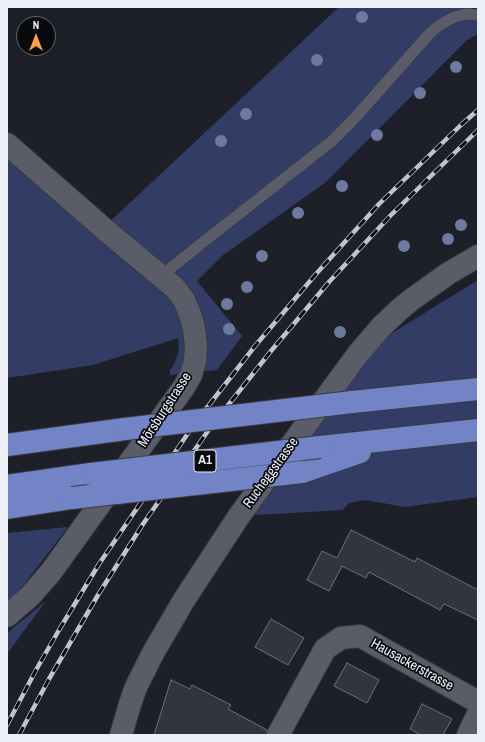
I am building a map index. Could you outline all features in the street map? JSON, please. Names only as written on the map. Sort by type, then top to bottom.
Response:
[{"type":"highway","points":[[7,445],[125,429],[352,402],[478,389]]},
{"type":"highway","name":"A1","points":[[7,486],[91,474],[478,430]]},
{"type":"highway","points":[[7,508],[72,498],[302,472],[399,438]]},
{"type":"street","name":"Mörsburgstrasse","points":[[7,144],[103,228],[175,288],[184,300],[190,314],[196,346],[195,360],[191,375],[179,394],[77,538],[51,572],[30,596],[7,616]]},
{"type":"street","name":"Rucheggstrasse","points":[[121,735],[136,687],[184,600],[239,516],[358,354],[386,322],[411,300],[449,273],[478,256]]},
{"type":"street","name":"Hausackerstrasse","points":[[278,735],[325,649],[341,638],[360,636],[478,702]]},
{"type":"street","points":[[468,735],[478,714]]},
{"type":"lane","points":[[161,276],[332,141],[353,120],[431,32],[454,17],[467,14],[478,15]]},
{"type":"shaded area","points":[[339,7],[473,7],[468,14],[478,15],[478,34],[467,40],[326,182],[222,256],[197,281],[242,336],[217,370],[170,375],[170,371],[179,350],[178,338],[93,365],[7,378],[7,144],[103,228]]},
{"type":"shaded area","points":[[478,280],[478,497],[405,507],[365,500],[349,503],[343,510],[239,516],[358,354]]},
{"type":"shaded area","points":[[68,527],[15,596],[7,602],[7,533]]},
{"type":"shaded area","points":[[46,601],[7,654],[7,633]]},
{"type":"building","points":[[351,530],[415,562],[417,558],[478,590],[478,620],[444,604],[440,610],[369,572],[366,578],[342,566],[329,591],[307,580],[322,551],[337,558]]},
{"type":"building","points":[[271,619],[304,638],[288,665],[255,647]]},
{"type":"building","points":[[347,663],[379,680],[367,703],[334,686]]},
{"type":"building","points":[[171,680],[190,689],[192,685],[231,705],[228,709],[267,730],[266,735],[154,735]]},
{"type":"building","points":[[422,704],[452,719],[443,735],[421,735],[410,729]]},
{"type":"railway","points":[[7,725],[36,670],[99,564],[195,423],[255,346],[316,274],[379,204],[478,110]]},
{"type":"railway","points":[[19,735],[49,679],[98,595],[143,524],[210,428],[271,351],[329,282],[391,215],[478,130]]}]
